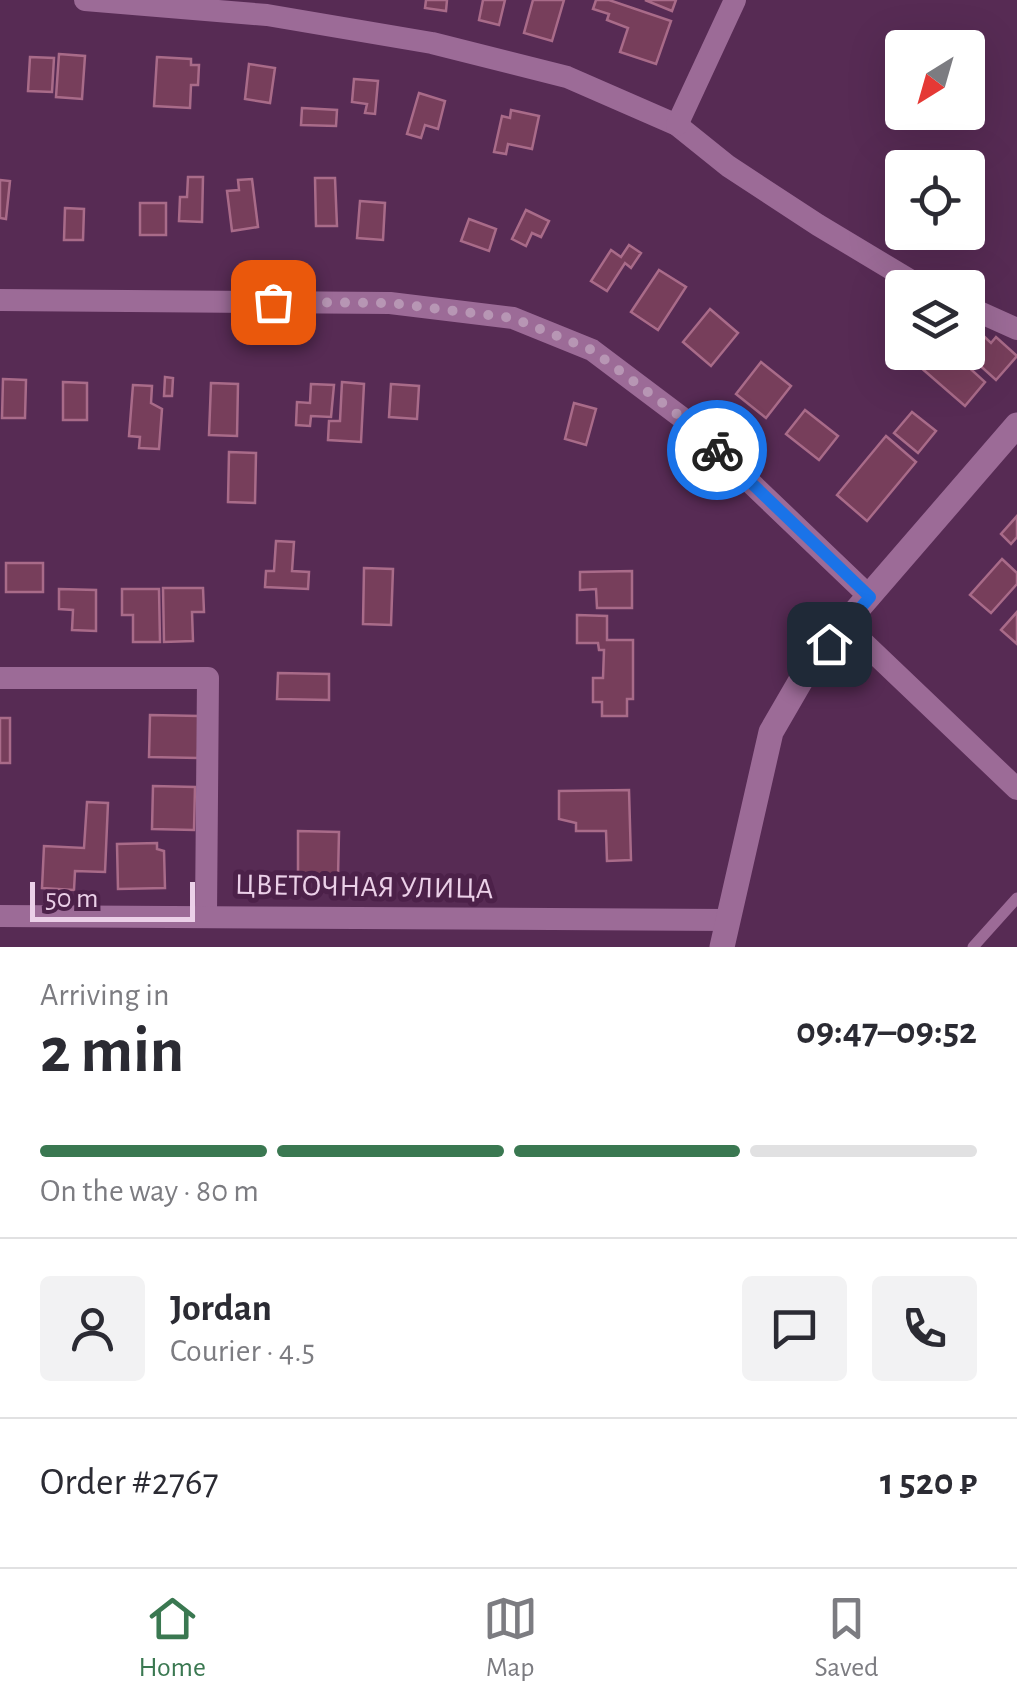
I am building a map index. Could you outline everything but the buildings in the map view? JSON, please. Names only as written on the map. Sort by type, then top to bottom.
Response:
[{"type":"main road","points":[[722,947],[770,732],[811,663],[1017,426]]},
{"type":"street","points":[[85,0],[267,16],[432,43],[567,76],[677,125],[728,166],[893,270]]},
{"type":"street","points":[[677,125],[736,0]]},
{"type":"street","points":[[0,300],[390,303],[513,318],[592,350],[685,420],[870,597]]},
{"type":"street","points":[[985,315],[1017,329]]},
{"type":"street","points":[[846,626],[1017,790]]},
{"type":"street","points":[[0,678],[208,678],[206,915]]},
{"type":"street","name":"ЦВЕТОЧНАЯ УЛИЦА","points":[[0,916],[728,920]]},
{"type":"lane","points":[[973,947],[1017,898]]},
{"type":"way so far","points":[[273,302],[390,303],[513,318],[592,350],[685,420],[717,450]]},
{"type":"route","points":[[717,450],[870,597],[829,644]]}]
